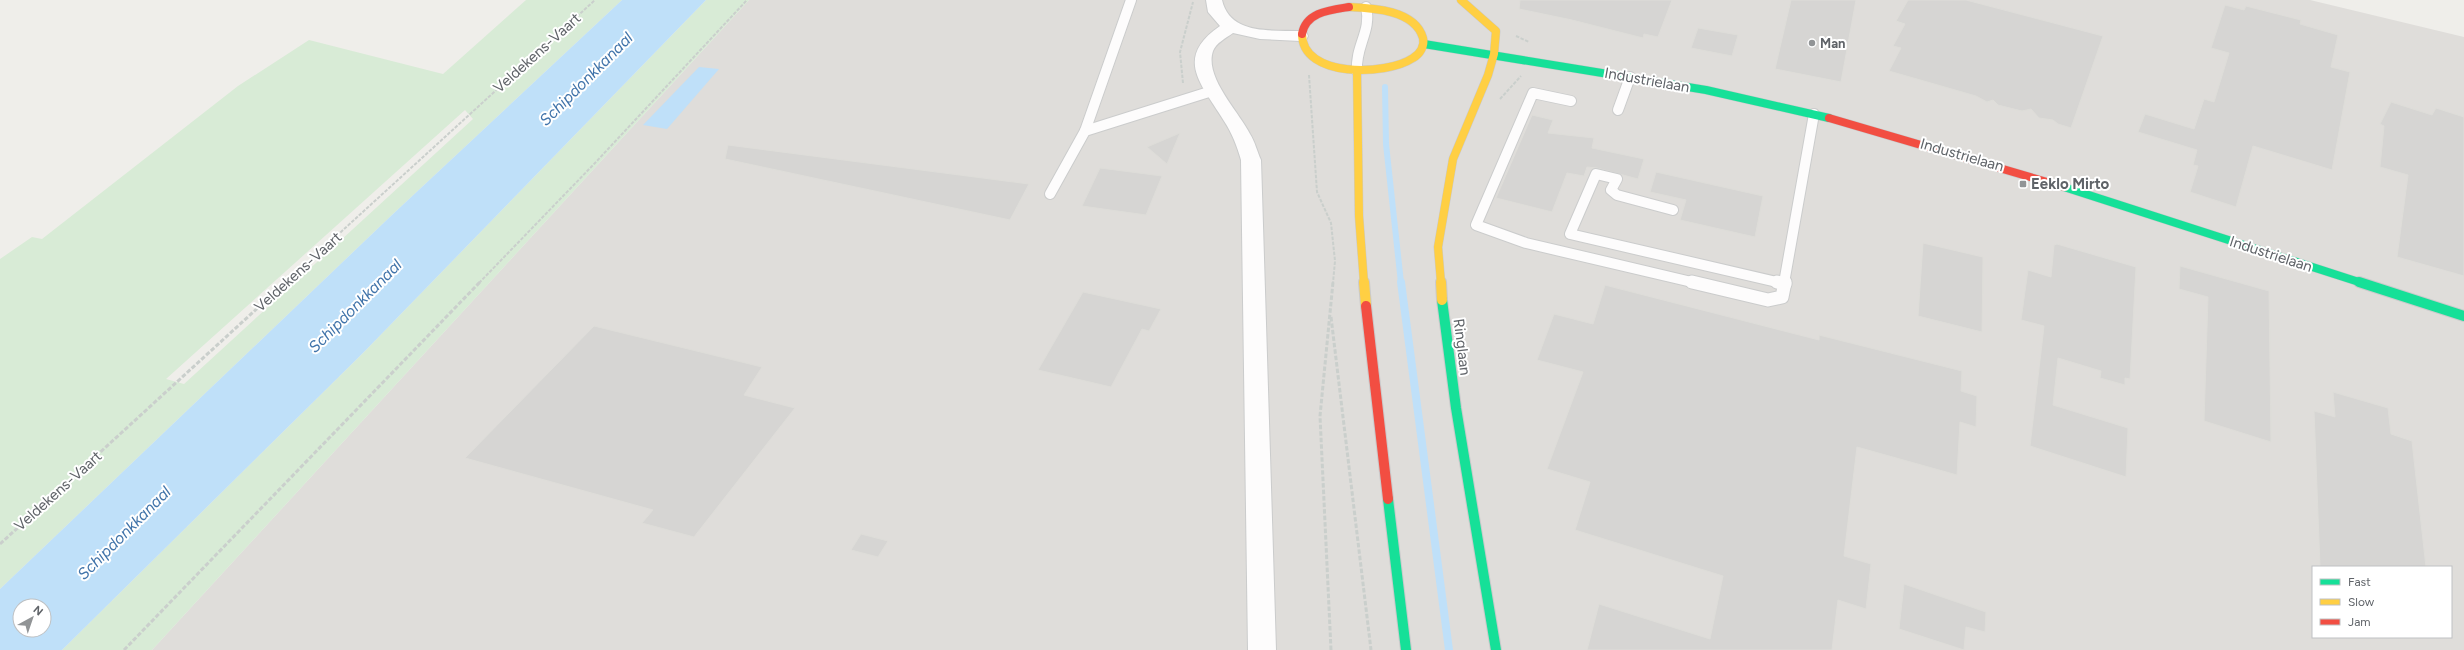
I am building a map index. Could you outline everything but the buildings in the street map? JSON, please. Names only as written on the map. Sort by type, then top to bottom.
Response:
[{"type":"street","points":[[1214,0],[1214,11],[1219,19],[1230,27],[1300,36]]},
{"type":"street","points":[[1461,0],[1496,30],[1494,54]]},
{"type":"street","points":[[1365,3],[1401,15],[1412,22],[1423,36],[1424,44],[1418,55],[1405,64],[1386,70],[1357,71],[1323,63],[1311,55],[1302,46],[1300,36],[1303,28],[1309,21],[1319,14],[1334,9],[1365,3]]},
{"type":"street","points":[[1230,27],[1217,34],[1206,45],[1202,61],[1206,80],[1241,134],[1251,160],[1257,370],[1262,650]]},
{"type":"street","name":"Industrielaan","points":[[1424,44],[1494,54],[1706,90],[1848,122],[2028,174],[2464,316]]},
{"type":"street","name":"Ringlaan","points":[[1494,54],[1488,75],[1453,159],[1438,247],[1439,273],[1456,408],[1496,650]]},
{"type":"street","points":[[1357,71],[1357,168],[1370,337],[1406,650]]},
{"type":"lane","points":[[1050,194],[1085,131],[1131,0]]},
{"type":"lane","points":[[1357,71],[1356,58],[1369,19],[1365,3]]},
{"type":"lane","points":[[1618,110],[1630,77]]},
{"type":"lane","points":[[1085,131],[1212,91]]},
{"type":"lane","points":[[1571,101],[1533,94],[1476,225],[1526,243],[1768,300],[1782,297],[1814,114]]},
{"type":"lane","points":[[1673,210],[1617,196],[1611,190],[1617,179],[1596,174],[1570,234],[1785,284]]},
{"type":"path","name":"Veldekens-Vaart","points":[[0,544],[595,0]]},
{"type":"path","points":[[124,650],[595,163],[747,0]]},
{"type":"path","points":[[1308,68],[1317,192],[1331,223],[1335,261],[1320,416],[1331,650]]},
{"type":"path","points":[[1330,311],[1371,650]]},
{"type":"shaded area","points":[[749,0],[2310,0],[2464,37],[2464,650],[152,650]]},
{"type":"green space","points":[[526,0],[622,0],[393,214],[0,589],[0,259],[32,237],[42,239],[238,86],[309,40],[443,74]],"holes":[[[465,110],[473,119],[184,384],[166,379]]]},
{"type":"green space","points":[[706,0],[749,0],[152,650],[62,650],[364,352]]},
{"type":"water","name":"Schipdonkkanaal","points":[[622,0],[706,0],[364,352],[62,650],[0,650],[0,589],[393,214]]},
{"type":"water","points":[[699,67],[719,69],[667,129],[643,125]]},
{"type":"waterway","points":[[1385,87],[1386,144],[1401,283]]},
{"type":"waterway","points":[[1401,282],[1449,650]]},
{"type":"traffic: fast","points":[[1424,44],[1706,90],[1829,118]]},
{"type":"traffic: fast","points":[[2064,187],[2464,316]]},
{"type":"traffic: fast","points":[[1442,300],[1456,408],[1496,650]]},
{"type":"traffic: fast","points":[[1388,499],[1406,650]]},
{"type":"traffic: slow","points":[[1442,300],[1438,247],[1453,159],[1488,75],[1494,54],[1496,31],[1461,0]]},
{"type":"traffic: slow","points":[[1302,34],[1303,46],[1311,56],[1322,63],[1353,70],[1386,69],[1413,59],[1418,55],[1424,41],[1421,31],[1415,23],[1405,17],[1382,10],[1349,7]]},
{"type":"traffic: slow","points":[[1357,71],[1359,216],[1366,306]]},
{"type":"traffic: jam","points":[[1302,34],[1303,27],[1307,21],[1313,17],[1320,13],[1349,7]]},
{"type":"traffic: jam","points":[[1829,118],[2064,187]]},
{"type":"traffic: jam","points":[[1366,306],[1388,499]]},
{"type":"place","name":"Man","points":[[1812,43]]},
{"type":"place","name":"Eeklo Mirto","points":[[2023,184]]}]
